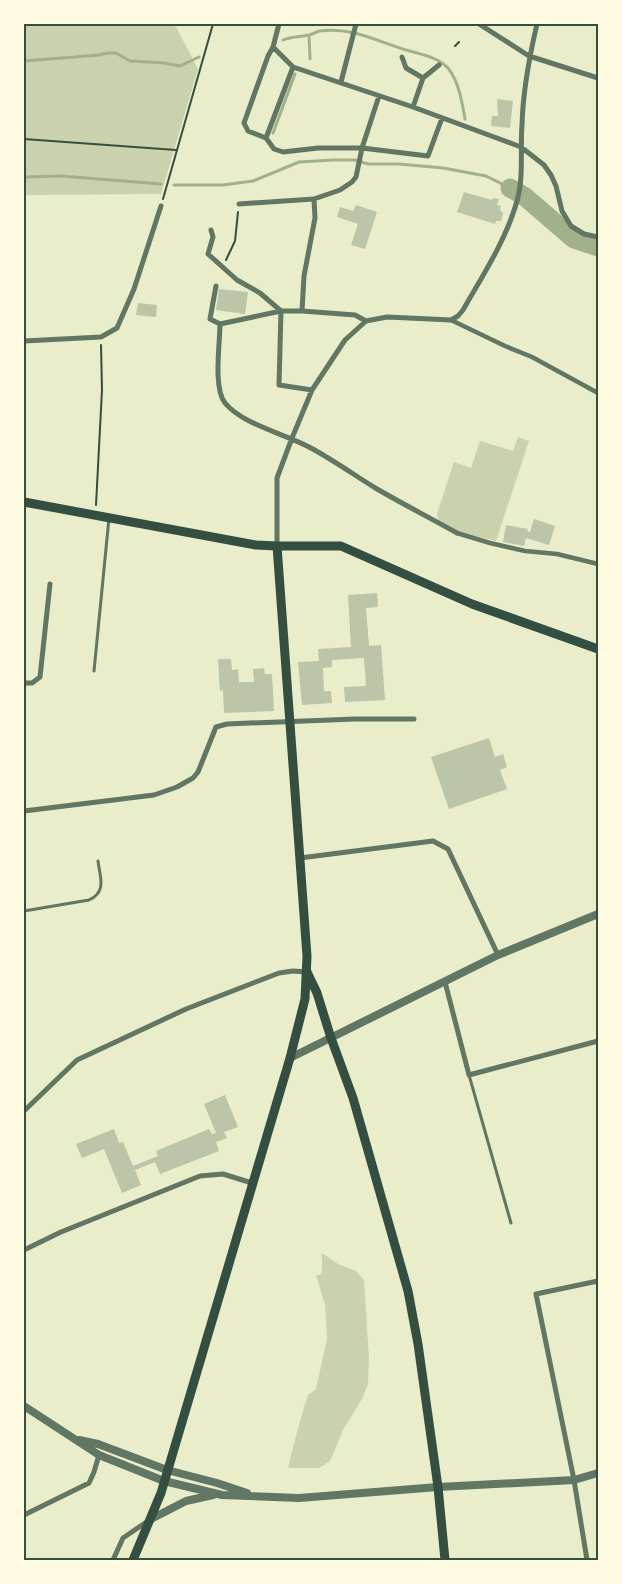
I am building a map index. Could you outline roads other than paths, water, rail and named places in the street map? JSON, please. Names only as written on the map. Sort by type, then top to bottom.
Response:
[{"type":"main road","points":[[24,502],[256,545],[341,546],[472,604],[598,649]]},
{"type":"main road","points":[[132,1560],[164,1480],[290,1058],[304,999],[307,972],[277,546]]},
{"type":"main road","points":[[307,972],[317,993],[353,1098],[408,1291],[418,1344],[438,1487],[445,1560]]},
{"type":"street","points":[[279,24],[273,47],[244,123],[248,131],[266,138],[274,149],[283,152],[318,148],[428,156],[442,118]]},
{"type":"street","points":[[479,24],[529,56],[598,78]]},
{"type":"street","points":[[451,320],[463,310],[485,272],[502,239],[517,200],[522,166],[520,147],[524,82],[537,24]]},
{"type":"street","points":[[341,82],[356,26]]},
{"type":"street","points":[[273,47],[293,67],[413,107],[520,147],[544,165],[551,175],[556,186],[562,212],[571,226],[584,234],[598,237]]},
{"type":"street","points":[[402,57],[406,68],[423,78]]},
{"type":"street","points":[[413,107],[423,78],[439,65]]},
{"type":"street","points":[[266,138],[293,67]]},
{"type":"street","points":[[239,204],[314,199],[340,190],[352,182],[356,177],[361,151],[379,96]]},
{"type":"street","points":[[302,311],[304,276],[315,218],[314,199]]},
{"type":"street","points":[[24,341],[101,337],[117,328],[134,289],[161,206]]},
{"type":"street","points":[[212,230],[213,237],[208,254],[237,280],[260,294],[281,311]]},
{"type":"street","points":[[216,286],[210,319],[220,324],[281,311],[355,314],[366,321]]},
{"type":"street","points":[[281,311],[279,385],[312,390]]},
{"type":"street","points":[[277,546],[277,478],[292,438],[312,390],[345,340],[366,321],[387,318],[451,320],[505,346],[532,356],[598,393]]},
{"type":"street","points":[[220,324],[219,392],[225,402],[239,414],[268,430],[292,438],[377,489],[457,532],[490,543],[525,551],[557,554],[598,564]]},
{"type":"street","points":[[24,682],[32,683],[40,677],[50,584]]},
{"type":"street","points":[[24,812],[154,794],[177,787],[193,778],[198,772],[216,727],[227,724],[355,719],[414,720]]},
{"type":"street","points":[[300,858],[433,841],[448,849],[498,955]]},
{"type":"street","points":[[290,1058],[498,955],[598,914]]},
{"type":"street","points":[[24,1111],[77,1060],[186,1009],[260,980],[279,973],[307,972]]},
{"type":"street","points":[[445,982],[468,1075],[598,1041]]},
{"type":"street","points":[[24,1250],[61,1232],[200,1176],[223,1174],[252,1183]]},
{"type":"street","points":[[587,1560],[574,1480],[536,1294],[598,1281]]},
{"type":"street","points":[[24,1406],[99,1455],[164,1480],[222,1495]]},
{"type":"street","points":[[75,1439],[98,1444],[167,1470],[217,1483],[254,1496]]},
{"type":"street","points":[[24,1515],[89,1483],[99,1455]]},
{"type":"street","points":[[113,1560],[123,1538],[150,1519],[186,1501],[207,1496],[299,1498],[438,1487],[574,1480],[598,1473]]},
{"type":"lane","points":[[94,670],[109,518]]},
{"type":"lane","points":[[24,911],[89,900],[96,897],[101,892],[98,861]]},
{"type":"lane","points":[[468,1075],[511,1223]]},
{"type":"waterway","points":[[283,40],[320,31],[343,31],[434,59],[444,64],[455,79],[460,92],[465,119]]},
{"type":"waterway","points":[[309,35],[310,59]]},
{"type":"waterway","points":[[24,61],[116,53],[130,61],[180,66],[199,57]]},
{"type":"waterway","points":[[273,133],[295,74]]},
{"type":"waterway","points":[[174,185],[223,185],[253,181],[299,162],[354,160],[368,164],[399,164],[443,168],[486,176],[510,188]]},
{"type":"waterway","points":[[24,177],[61,176],[161,184]]},
{"type":"waterway","points":[[510,188],[524,196],[574,239],[598,247]]}]
